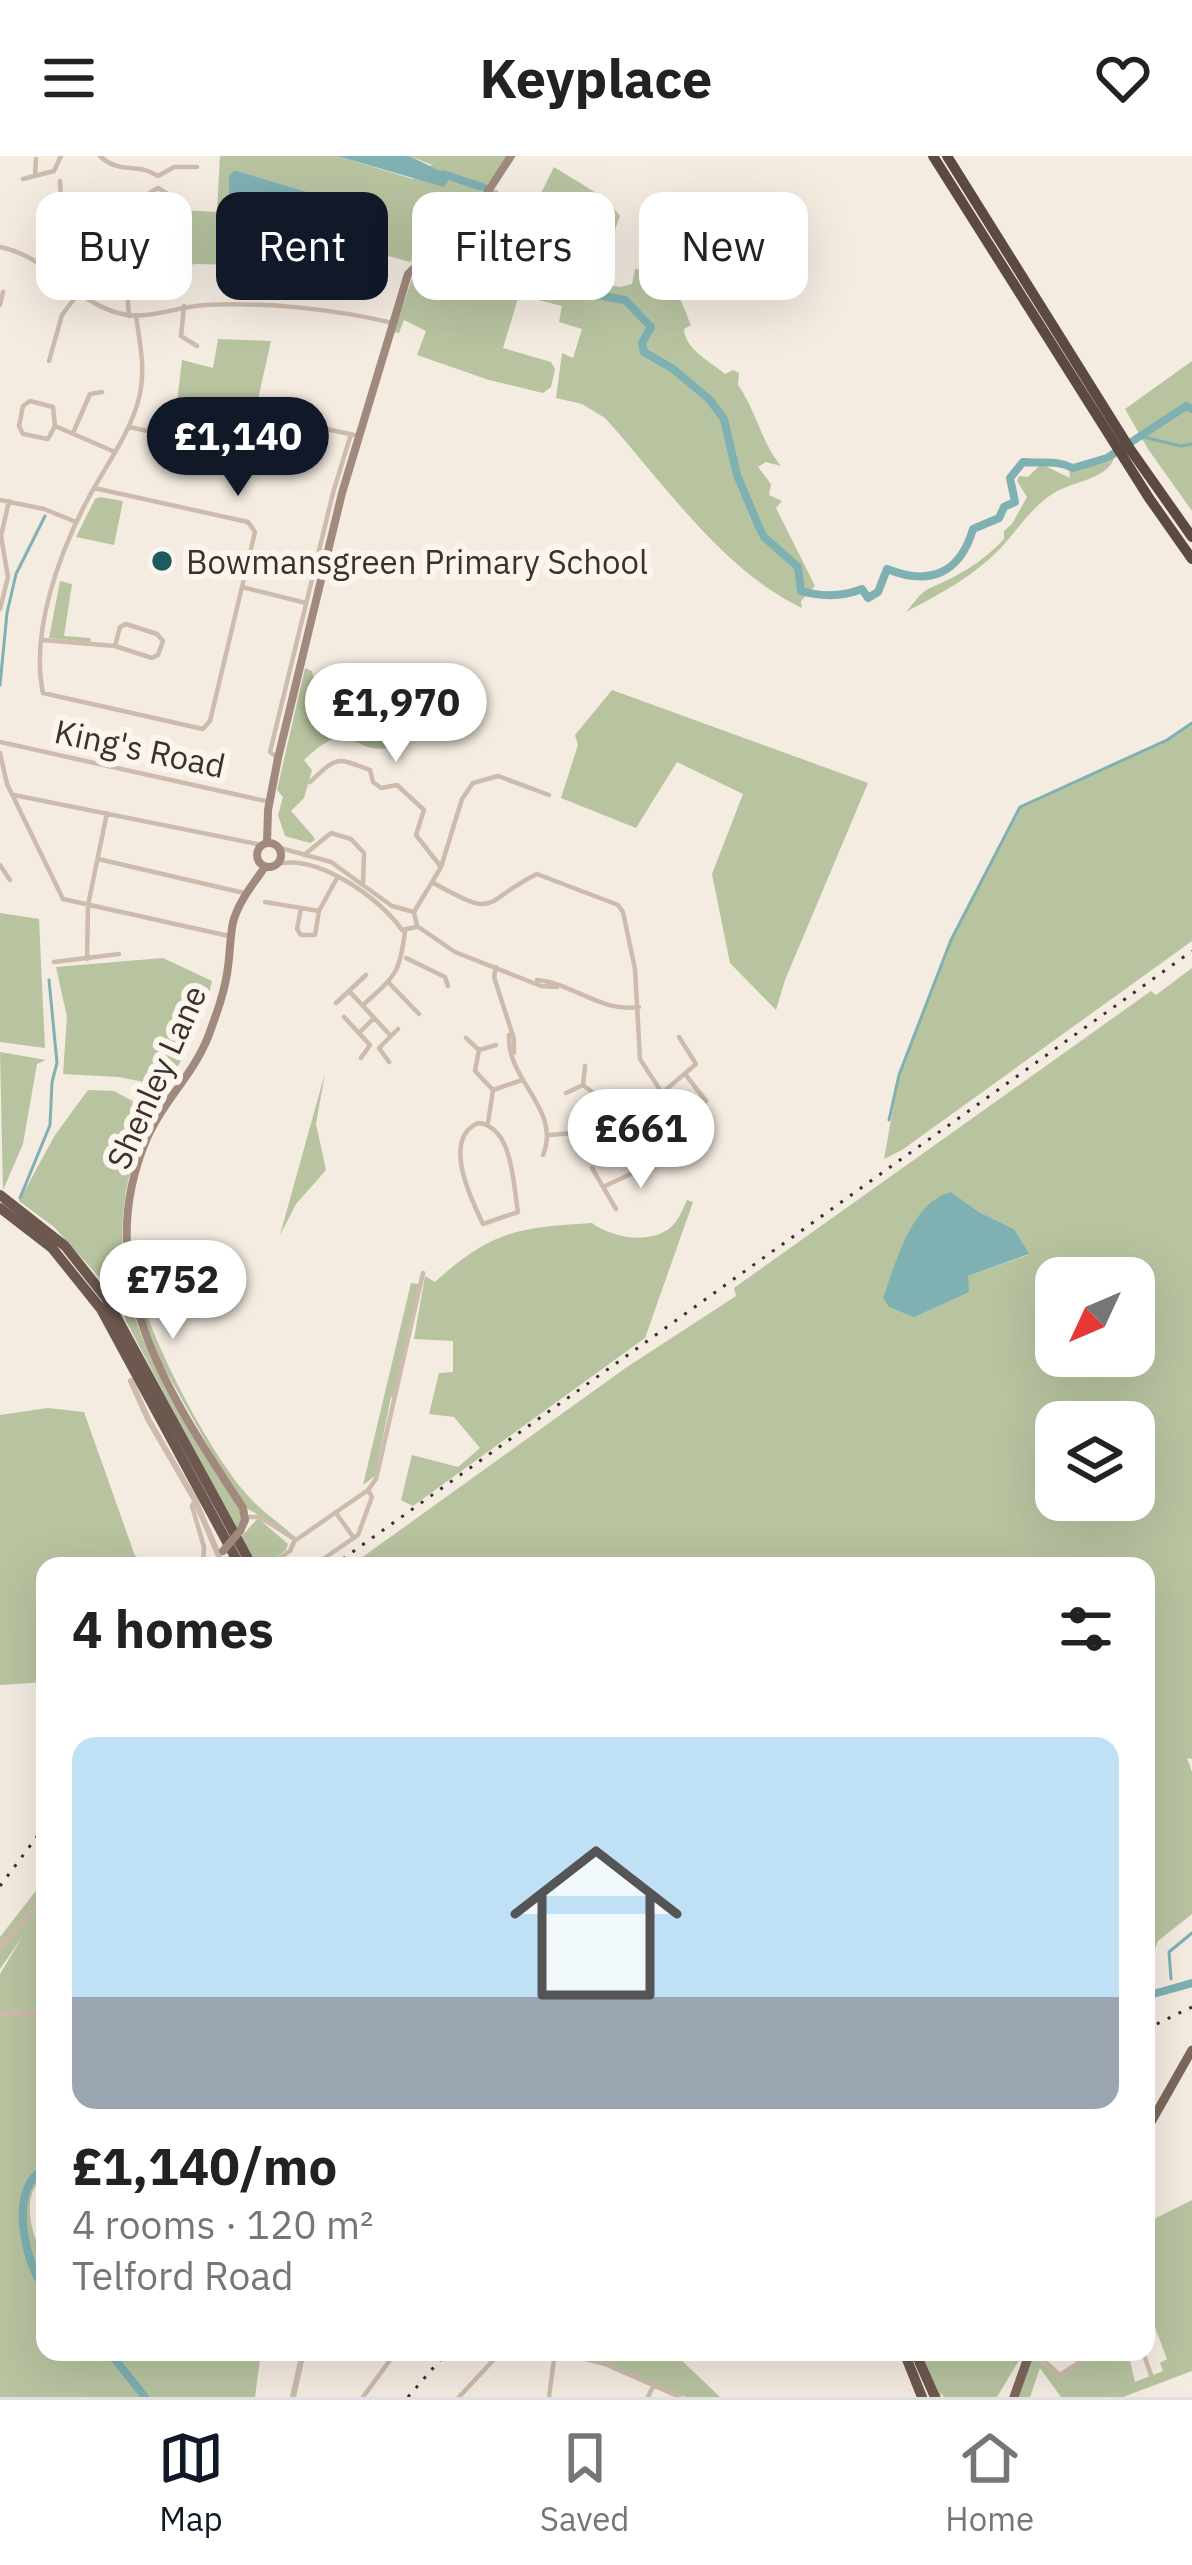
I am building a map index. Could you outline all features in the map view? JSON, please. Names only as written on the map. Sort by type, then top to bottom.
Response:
[{"type":"highway","points":[[933,156],[1123,447],[1192,538]]},
{"type":"highway","points":[[947,156],[1192,559]]},
{"type":"highway","points":[[0,1195],[65,1246],[106,1298],[247,1557]]},
{"type":"highway","points":[[0,1208],[66,1263],[101,1309],[235,1557]]},
{"type":"highway","points":[[106,1298],[130,1304],[122,1313],[124,1327]]},
{"type":"highway","points":[[122,1345],[131,1382]]},
{"type":"highway","points":[[908,2361],[922,2397]]},
{"type":"highway","points":[[919,2361],[935,2397]]},
{"type":"main road","points":[[263,847],[281,857],[277,864],[265,867],[263,847],[311,604],[355,435],[411,268],[492,189],[511,156]]},
{"type":"main road","name":"Shenley Lane","points":[[245,1516],[130,1304],[124,1230],[136,1169],[160,1112],[199,1059],[224,990],[231,937],[246,894],[265,867]]},
{"type":"main road","points":[[218,1557],[240,1531],[245,1516]]},
{"type":"main road","points":[[1155,2116],[1192,2050]]},
{"type":"main road","points":[[1014,2397],[1028,2361]]},
{"type":"street","points":[[23,179],[54,171],[61,156]]},
{"type":"street","points":[[100,156],[110,166],[149,170],[158,176]]},
{"type":"street","points":[[34,176],[36,159]]},
{"type":"street","points":[[158,176],[178,166],[197,166]]},
{"type":"street","points":[[158,176],[158,188]]},
{"type":"street","points":[[60,182],[61,192]]},
{"type":"street","points":[[158,188],[164,192]]},
{"type":"street","points":[[150,192],[158,188]]},
{"type":"street","points":[[0,248],[36,260]]},
{"type":"street","points":[[0,305],[3,292]]},
{"type":"street","points":[[49,361],[62,315],[73,300]]},
{"type":"street","points":[[93,300],[132,316],[184,306],[262,307],[393,323]]},
{"type":"street","points":[[94,488],[251,524],[255,532],[210,721],[203,729],[43,693],[43,640],[56,579],[76,522],[94,488],[129,427],[143,374],[129,300]]},
{"type":"street","points":[[184,306],[183,340],[197,346]]},
{"type":"street","points":[[73,433],[90,394],[102,392]]},
{"type":"street","points":[[30,401],[53,407],[55,426],[48,439],[22,434],[23,406],[30,401]]},
{"type":"street","points":[[263,415],[355,435]]},
{"type":"street","points":[[55,426],[115,452]]},
{"type":"street","points":[[129,427],[261,456]]},
{"type":"street","points":[[0,500],[76,522]]},
{"type":"street","points":[[0,610],[8,578],[1,536],[9,501]]},
{"type":"street","points":[[242,587],[311,604]]},
{"type":"street","points":[[43,640],[115,646],[152,658],[163,641],[157,634],[124,624],[115,646]]},
{"type":"street","name":"King's Road","points":[[0,742],[270,802]]},
{"type":"street","points":[[0,753],[58,894],[68,901],[231,937]]},
{"type":"street","points":[[310,782],[335,760],[345,758],[370,770],[381,788],[397,785],[424,810],[416,836],[441,868]]},
{"type":"street","points":[[549,796],[498,776],[472,782],[462,799],[441,868],[414,912],[417,926],[496,967],[610,1007],[639,1007]]},
{"type":"street","points":[[14,795],[331,862],[403,910],[414,912]]},
{"type":"street","points":[[87,959],[88,905],[107,813]]},
{"type":"street","points":[[304,855],[331,833],[345,836],[364,854],[363,885]]},
{"type":"street","points":[[98,859],[246,894]]},
{"type":"street","points":[[277,864],[297,863],[337,878],[405,931],[404,957],[388,982],[362,1005]]},
{"type":"street","points":[[0,865],[10,880]]},
{"type":"street","points":[[432,882],[486,906],[536,874],[616,903],[632,946],[639,1051],[647,1074],[662,1093],[696,1064],[679,1037]]},
{"type":"street","points":[[301,908],[297,929],[301,935],[315,935],[319,910],[337,878]]},
{"type":"street","points":[[265,902],[319,910]]},
{"type":"street","points":[[397,922],[403,910]]},
{"type":"street","points":[[405,931],[417,926]]},
{"type":"street","points":[[54,962],[119,954]]},
{"type":"street","points":[[404,957],[445,977],[448,986]]},
{"type":"street","points":[[496,967],[494,977],[522,1080],[540,1105],[549,1135],[543,1155]]},
{"type":"street","points":[[336,1003],[366,975]]},
{"type":"street","points":[[388,982],[419,1015]]},
{"type":"street","points":[[349,991],[391,1036]]},
{"type":"street","points":[[344,1017],[370,1047],[361,1058]]},
{"type":"street","points":[[358,1033],[374,1018]]},
{"type":"street","points":[[389,1062],[380,1048],[398,1029]]},
{"type":"street","points":[[466,1038],[478,1050]]},
{"type":"street","points":[[478,1050],[496,1045]]},
{"type":"street","points":[[478,1050],[475,1071],[494,1090]]},
{"type":"street","points":[[583,1085],[585,1066]]},
{"type":"street","points":[[685,1074],[706,1101]]},
{"type":"street","points":[[494,1090],[522,1080]]},
{"type":"street","points":[[566,1093],[583,1085]]},
{"type":"street","points":[[583,1085],[600,1098],[604,1108],[625,1119],[647,1166]]},
{"type":"street","points":[[488,1124],[494,1090]]},
{"type":"street","points":[[549,1135],[575,1133],[604,1108]]},
{"type":"street","points":[[488,1124],[502,1138],[518,1212],[482,1224],[460,1145],[471,1126],[488,1124]]},
{"type":"street","points":[[603,1187],[662,1159]]},
{"type":"street","points":[[592,1168],[616,1209]]},
{"type":"street","points":[[281,1557],[294,1540],[368,1490],[376,1479],[423,1273]]},
{"type":"street","points":[[131,1382],[195,1500],[214,1557]]},
{"type":"street","points":[[327,1557],[361,1531],[371,1497],[368,1490]]},
{"type":"street","points":[[195,1500],[192,1506],[212,1557]]},
{"type":"street","points":[[336,1512],[354,1538]]},
{"type":"street","points":[[245,1516],[256,1515],[294,1540]]},
{"type":"street","points":[[0,1948],[36,1906]]},
{"type":"street","points":[[0,2012],[36,2013]]},
{"type":"street","points":[[293,2397],[302,2361]]},
{"type":"street","points":[[363,2397],[389,2361]]},
{"type":"street","points":[[459,2397],[493,2361]]},
{"type":"street","points":[[549,2397],[555,2361]]},
{"type":"street","points":[[596,2361],[680,2397]]},
{"type":"street","points":[[1043,2361],[1060,2375],[1081,2361]]},
{"type":"street","points":[[1146,2361],[1151,2374]]},
{"type":"street","points":[[648,2397],[654,2384]]},
{"type":"green space","points":[[220,156],[337,156],[413,179],[432,165],[409,156],[509,156],[481,192],[412,192],[410,262],[388,256],[388,192],[308,192],[234,170],[229,192],[218,192]]},
{"type":"green space","points":[[554,167],[595,192],[542,192]]},
{"type":"green space","points":[[192,211],[216,212],[216,264],[192,264]]},
{"type":"green space","points":[[635,269],[639,270],[639,300],[681,300],[691,325],[684,329],[689,343],[725,374],[739,373],[738,385],[781,466],[766,462],[758,467],[771,484],[769,495],[782,501],[776,508],[815,586],[801,601],[802,608],[773,592],[720,548],[605,418],[582,404],[556,398],[562,353],[573,358],[582,329],[559,322],[562,306],[539,300],[615,300],[615,286],[632,284]]},
{"type":"green space","points":[[412,279],[412,300],[517,300],[503,348],[551,362],[555,369],[551,387],[543,393],[417,355],[426,331],[404,320],[399,333],[394,332]]},
{"type":"green space","points":[[218,339],[271,341],[254,417],[177,402],[182,360],[213,368]]},
{"type":"green space","points":[[1192,361],[1192,511],[1125,409]]},
{"type":"green space","points":[[1114,457],[1106,470],[1044,500],[978,569],[906,612],[926,590],[969,568],[1004,539],[1004,531],[1027,497],[1017,481],[1019,476],[1028,477],[1041,464],[1070,478],[1069,470]]},
{"type":"green space","points":[[100,497],[123,501],[114,545],[76,537]]},
{"type":"green space","points":[[60,581],[72,584],[64,636],[91,638],[90,642],[49,638]]},
{"type":"green space","points":[[305,668],[312,671],[323,719],[372,724],[388,731],[393,742],[389,748],[375,748],[342,737],[332,739],[304,760],[312,770],[304,798],[291,811],[313,836],[310,843],[285,836],[278,815],[283,797],[277,790]]},
{"type":"green space","points":[[388,668],[465,697],[449,741],[431,734],[434,726],[427,740],[372,717]]},
{"type":"green space","points":[[612,690],[868,783],[776,1010],[730,963],[712,874],[743,794],[677,762],[636,828],[561,798],[578,745],[575,735]]},
{"type":"green space","points":[[1192,723],[1192,941],[884,1159],[899,1075],[951,940],[1020,807],[1167,740]]},
{"type":"green space","points":[[0,913],[39,919],[45,1048],[0,1042]]},
{"type":"green space","points":[[163,958],[212,981],[194,1036],[165,1086],[63,1074],[67,1017],[56,967]]},
{"type":"green space","points":[[1192,968],[1192,1759],[1187,1758],[1192,1772],[1192,1914],[1155,1949],[1155,1557],[363,1557],[627,1367],[736,1296],[734,1288],[1151,991],[1156,995]],"holes":[[[952,1193],[1014,1229],[1028,1255],[968,1276]]]},
{"type":"green space","points":[[0,1052],[46,1060],[37,1064],[23,1144],[3,1190]]},
{"type":"green space","points":[[325,1073],[316,1124],[326,1170],[296,1204],[280,1235]]},
{"type":"green space","points":[[159,1088],[171,1091],[142,1136],[133,1161],[123,1214],[125,1294],[116,1296],[54,1227],[19,1201],[55,1135],[88,1090],[114,1091],[138,1104]]},
{"type":"green space","points":[[687,1200],[693,1202],[645,1338],[413,1506],[401,1500],[412,1455],[458,1467],[480,1448],[454,1417],[429,1414],[439,1373],[453,1372],[453,1341],[414,1339],[425,1276],[435,1282],[490,1242],[525,1230],[592,1223],[620,1236],[653,1236],[674,1224]]},
{"type":"green space","points":[[137,1282],[166,1361],[213,1448],[249,1497],[293,1535],[248,1509],[221,1469],[161,1362],[144,1323],[133,1283]]},
{"type":"green space","points":[[411,1283],[419,1284],[395,1397],[391,1397],[375,1476],[363,1485]]},
{"type":"green space","points":[[128,1310],[166,1387],[238,1506],[242,1518],[236,1530],[126,1321]]},
{"type":"green space","points":[[48,1408],[84,1412],[137,1557],[36,1557],[36,1683],[0,1685],[0,1415]]},
{"type":"green space","points":[[258,1518],[288,1544],[277,1557],[250,1557],[240,1538]]},
{"type":"green space","points":[[36,1891],[36,2186],[30,2210],[36,2239],[36,2361],[260,2361],[255,2397],[0,2397],[0,1974],[23,1936],[0,1969],[0,1937]]},
{"type":"green space","points":[[1192,2200],[1192,2371],[1123,2397],[1061,2397],[1040,2368],[1030,2397],[1018,2397],[1030,2361],[1040,2361],[1060,2377],[1085,2361],[1130,2361],[1135,2382],[1163,2371],[1160,2363],[1167,2359],[1155,2327],[1155,2218]]},
{"type":"green space","points":[[599,2361],[682,2361],[720,2397],[685,2397]]},
{"type":"green space","points":[[922,2361],[1019,2361],[997,2397],[944,2397],[941,2393],[937,2397]]},
{"type":"water","points":[[337,156],[409,156],[451,176],[444,187]]},
{"type":"water","points":[[234,170],[308,192],[229,192]]},
{"type":"water","points":[[951,1192],[1014,1229],[1029,1254],[968,1276],[969,1292],[914,1317],[889,1307],[883,1298],[915,1221],[937,1198]]},
{"type":"waterway","points":[[443,174],[485,188],[596,295],[625,300],[651,327],[642,343],[644,352],[709,399],[724,419],[737,475],[759,527],[798,567],[801,591],[833,595],[862,589],[868,598],[878,592],[887,569],[916,576],[941,572],[960,557],[973,529],[999,518],[1004,507],[1015,502],[1010,478],[1023,462],[1073,468],[1107,458],[1186,406],[1192,409]]},
{"type":"waterway","points":[[1139,436],[1181,446],[1192,444]]},
{"type":"waterway","points":[[0,685],[16,574],[45,516]]},
{"type":"waterway","points":[[889,1120],[899,1075],[951,940],[1020,807],[1167,740],[1192,723]]},
{"type":"waterway","points":[[20,1198],[50,1125],[57,1063],[49,980]]},
{"type":"waterway","points":[[1171,1979],[1169,1952],[1192,1933]]},
{"type":"waterway","points":[[1155,1993],[1192,1983]]},
{"type":"waterway","points":[[36,2176],[23,2208],[26,2245],[36,2274]]},
{"type":"waterway","points":[[116,2361],[145,2397]]},
{"type":"railway","points":[[346,1557],[1192,951]]},
{"type":"railway","points":[[0,1886],[36,1838]]},
{"type":"railway","points":[[1155,2025],[1192,2007]]},
{"type":"railway","points":[[408,2397],[439,2361]]},
{"type":"place","name":"Bowmansgreen Primary School","points":[[162,561]]}]
